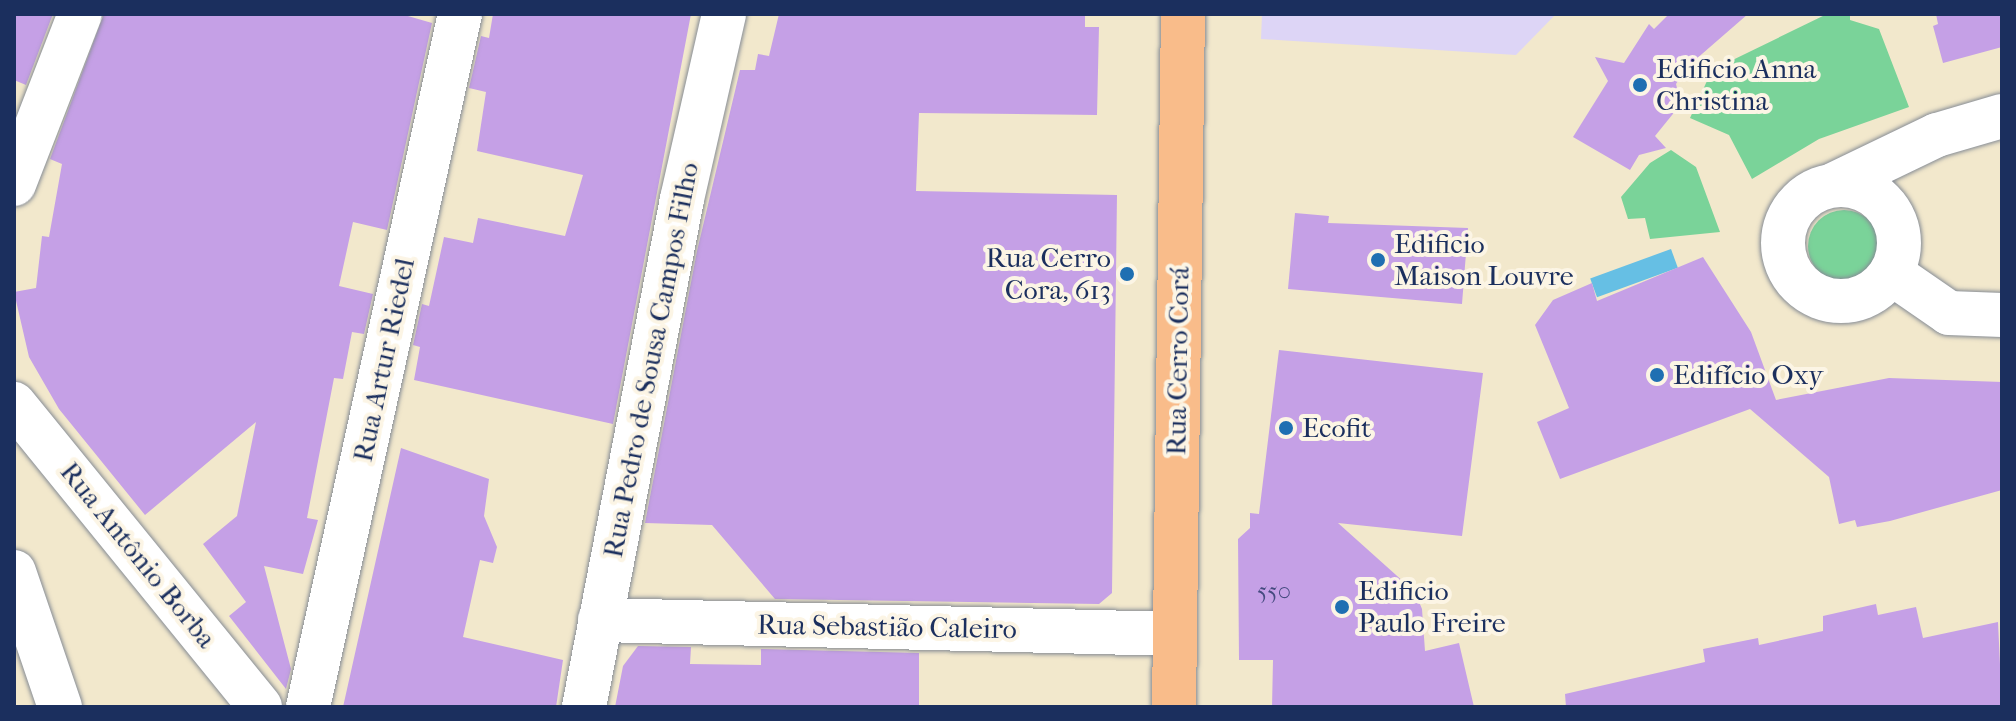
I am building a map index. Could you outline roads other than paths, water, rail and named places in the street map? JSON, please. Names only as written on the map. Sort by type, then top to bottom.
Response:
[{"type":"main road","name":"Rua Cerro Corá","points":[[1174,707],[1183,14]]},
{"type":"street","points":[[14,184],[80,14]]},
{"type":"street","name":"Rua Artur Riedel","points":[[308,707],[460,14]]},
{"type":"street","name":"Rua Pedro de Sousa Campos Filho","points":[[584,707],[682,199],[724,14]]},
{"type":"street","points":[[1835,184],[1874,194],[1888,209],[1899,240],[1891,273],[1880,287],[1847,301],[1812,294],[1793,274],[1783,249],[1791,213],[1817,189],[1835,184],[1937,135],[2002,116]]},
{"type":"street","points":[[1888,209],[1937,135]]},
{"type":"street","points":[[1891,273],[1949,313],[2002,315]]},
{"type":"street","name":"Rua Antônio Borba","points":[[14,404],[260,707]]},
{"type":"street","points":[[14,572],[60,707]]},
{"type":"street","name":"Rua Sebastião Caleiro","points":[[600,620],[1175,634]]},
{"type":"water","points":[[1671,249],[1678,268],[1597,297],[1590,278]]},
{"type":"place","name":"Edificio Anna Christina","points":[[1640,85]]},
{"type":"place","name":"Edificio Maison Louvre","points":[[1378,260]]},
{"type":"place","name":"Rua Cerro Cora, 613","points":[[1127,274]]},
{"type":"place","name":"Edifício Oxy","points":[[1657,375]]},
{"type":"place","name":"Ecofit","points":[[1286,428]]},
{"type":"place","name":"Edificio Paulo Freire","points":[[1342,607]]}]
